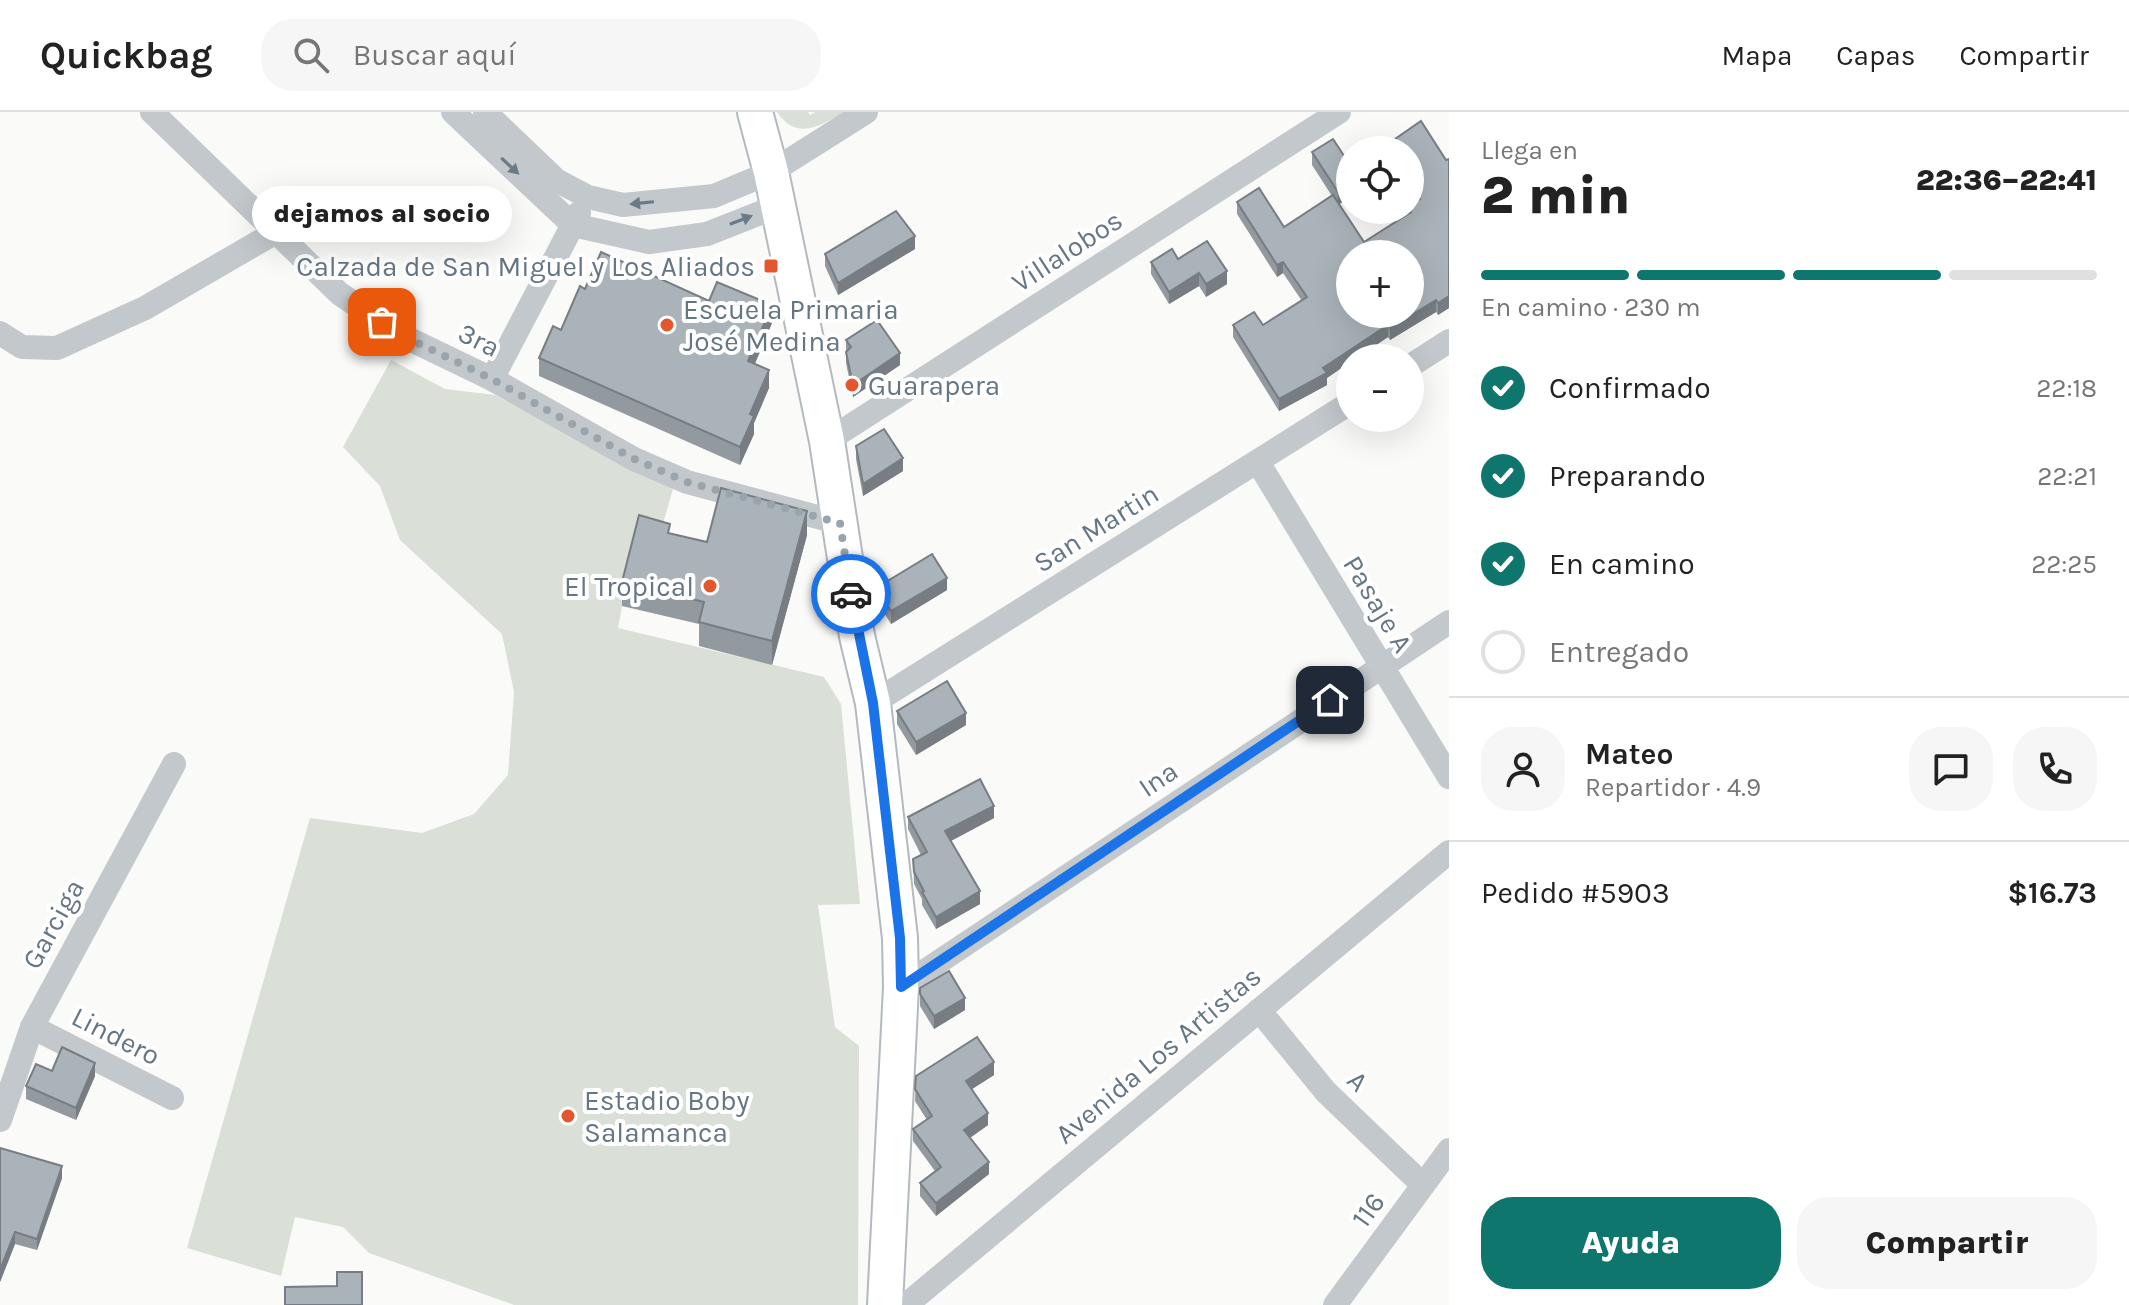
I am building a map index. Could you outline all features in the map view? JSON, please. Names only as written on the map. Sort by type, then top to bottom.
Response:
[{"type":"main road","points":[[755,112],[771,172],[827,441],[857,636],[873,703],[900,938],[901,987],[885,1305]]},
{"type":"street","name":"3ra","points":[[152,112],[340,294],[403,336],[492,379],[634,459],[674,476],[840,523]]},
{"type":"street","points":[[453,112],[573,225],[649,242],[707,234],[778,206]]},
{"type":"street","points":[[485,112],[556,180],[588,197],[623,205],[714,196],[771,172],[866,112]]},
{"type":"street","name":"Villalobos","points":[[827,441],[1339,112]]},
{"type":"street","points":[[492,379],[588,197]]},
{"type":"street","points":[[0,333],[22,347],[57,348],[145,308],[276,232]]},
{"type":"street","points":[[1424,357],[1449,341]]},
{"type":"street","name":"San Martin","points":[[873,703],[1336,412]]},
{"type":"street","name":"Pasaje A","points":[[1258,462],[1449,777]]},
{"type":"street","name":"Ina","points":[[901,987],[1449,622]]},
{"type":"street","name":"Garciga","points":[[0,1120],[32,1027],[174,764]]},
{"type":"street","name":"Avenida Los Artistas","points":[[906,1305],[1449,852]]},
{"type":"street","name":"A","points":[[1259,1010],[1326,1092],[1423,1185]]},
{"type":"street","name":"Lindero","points":[[32,1027],[172,1098]]},
{"type":"street","name":"116","points":[[1335,1305],[1449,1150]]},
{"type":"shaded area","points":[[777,112],[808,112],[810,115],[815,112],[846,112],[818,126],[801,129],[785,121]]},
{"type":"shaded area","points":[[391,360],[445,389],[495,395],[673,489],[657,544],[622,606],[618,628],[824,677],[841,704],[860,904],[818,905],[835,1027],[859,1046],[858,1305],[514,1305],[369,1253],[343,1227],[295,1217],[281,1276],[187,1248],[310,818],[422,833],[474,814],[508,775],[514,692],[502,634],[400,540],[380,486],[343,447]]},
{"type":"building","points":[[1421,121],[1446,160],[1449,159],[1449,296],[1424,307],[1424,240],[1367,240],[1392,224],[1424,224],[1424,136],[1399,136]]},
{"type":"building","points":[[1333,139],[1336,144],[1336,189],[1312,152]]},
{"type":"building","points":[[1259,188],[1284,227],[1333,195],[1336,200],[1336,224],[1352,224],[1363,240],[1336,240],[1336,328],[1383,328],[1359,344],[1336,344],[1336,359],[1323,368],[1327,373],[1279,399],[1233,325],[1254,312],[1263,325],[1307,297],[1283,262],[1277,265],[1237,202]]},
{"type":"building","points":[[896,211],[915,236],[838,283],[825,254]]},
{"type":"building","points":[[1207,241],[1227,271],[1206,284],[1199,273],[1169,292],[1151,262],[1172,249],[1178,259]]},
{"type":"building","points":[[601,252],[709,301],[717,282],[772,305],[748,361],[769,370],[740,447],[539,358],[553,326],[561,330],[580,286],[585,289]]},
{"type":"building","points":[[877,320],[900,353],[853,385],[846,352],[851,347],[846,340]]},
{"type":"building","points":[[884,429],[903,458],[863,484],[856,446]]},
{"type":"building","name":"El Tropical","points":[[721,488],[807,511],[772,641],[699,622],[704,602],[622,582],[639,515],[670,524],[668,533],[707,542]]},
{"type":"building","points":[[932,554],[947,578],[891,611],[876,588]]},
{"type":"building","points":[[947,681],[966,713],[916,742],[897,711]]},
{"type":"building","points":[[980,779],[994,806],[945,831],[980,891],[936,917],[914,872],[913,859],[927,852],[908,817]]},
{"type":"building","points":[[949,971],[965,998],[934,1016],[920,994],[920,988]]},
{"type":"building","points":[[977,1037],[994,1062],[966,1081],[988,1113],[964,1130],[989,1162],[936,1203],[920,1183],[941,1167],[913,1129],[932,1116],[915,1089],[916,1076]]},
{"type":"building","points":[[62,1047],[95,1063],[76,1108],[26,1086],[36,1064],[52,1071]]},
{"type":"building","points":[[0,1148],[62,1166],[37,1239],[15,1232],[0,1270]]},
{"type":"building","points":[[337,1272],[362,1272],[362,1305],[285,1305],[285,1287],[337,1286]]},
{"type":"way so far","points":[[382,322],[403,336],[492,379],[634,459],[687,482],[840,523],[851,594]]},
{"type":"place","name":"Calzada de San Miguel y Los Aliados","points":[[771,266]]},
{"type":"place","name":"dejamos al socio","points":[[382,322]]},
{"type":"place","name":"Escuela Primaria José Medina","points":[[667,325]]},
{"type":"place","name":"Guarapera","points":[[852,385]]},
{"type":"place","name":"El Tropical","points":[[710,586]]},
{"type":"place","name":"Estadio Boby Salamanca","points":[[568,1116]]},
{"type":"route","points":[[851,594],[857,636],[873,703],[900,938],[901,987],[1330,700]]}]
